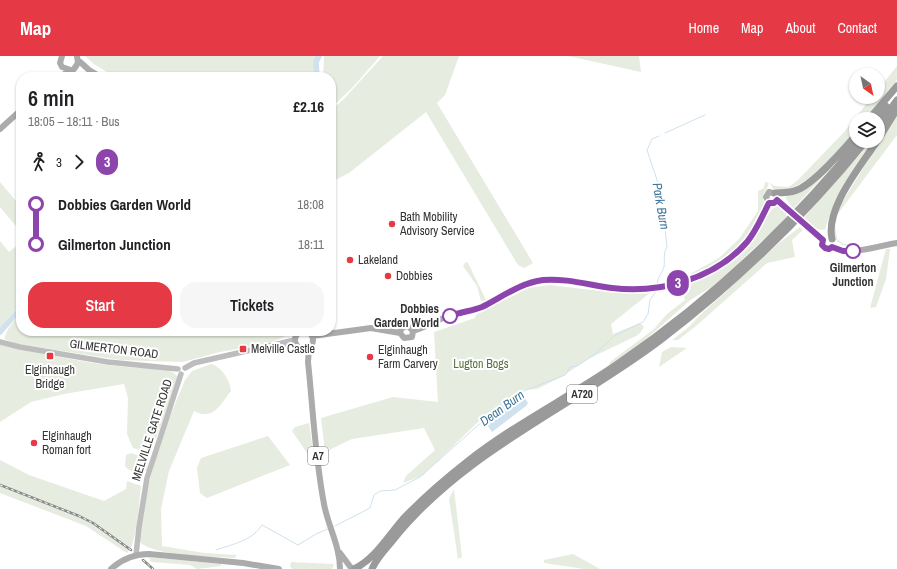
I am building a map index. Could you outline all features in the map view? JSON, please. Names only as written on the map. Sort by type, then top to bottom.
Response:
[{"type":"highway","points":[[875,112],[897,86]]},
{"type":"highway","points":[[881,112],[897,91]]},
{"type":"highway","points":[[885,116],[897,100]]},
{"type":"highway","points":[[885,129],[897,109]]},
{"type":"highway","points":[[775,192],[792,192],[802,187],[830,163],[849,143]]},
{"type":"highway","name":"A720","points":[[353,569],[368,560],[419,503],[469,460],[512,430],[625,359],[657,336],[721,284],[789,220],[853,148]]},
{"type":"highway","name":"A720","points":[[372,569],[379,557],[411,518],[461,473],[511,437],[577,397],[638,356],[692,315],[731,282],[794,223],[860,148]]},
{"type":"highway","points":[[832,243],[830,228],[837,207],[848,185],[873,148]]},
{"type":"main road","points":[[55,56],[64,69],[89,70]]},
{"type":"main road","points":[[59,72],[62,56]]},
{"type":"main road","points":[[67,72],[72,69],[77,57],[92,72]]},
{"type":"main road","points":[[0,129],[16,115]]},
{"type":"main road","points":[[769,203],[766,200],[767,194],[775,192],[778,197],[777,200],[806,227],[823,240],[827,238],[843,251],[853,251],[897,243]]},
{"type":"main road","points":[[769,203],[774,203],[777,200]]},
{"type":"main road","points":[[413,331],[451,315],[481,307],[515,289],[534,282],[566,280],[627,289],[657,287],[699,276],[725,262],[747,242],[759,224],[769,203]]},
{"type":"main road","points":[[823,240],[822,245],[825,248],[829,249],[832,243]]},
{"type":"main road","points":[[400,333],[401,329],[406,326],[410,327],[413,331]]},
{"type":"main road","points":[[336,334],[371,328],[400,333],[402,337],[408,339],[412,337],[413,331]]},
{"type":"main road","points":[[313,339],[324,336]]},
{"type":"main road","points":[[298,340],[309,348],[313,339]]},
{"type":"main road","name":"A7","points":[[298,340],[308,362]]},
{"type":"main road","name":"MELVILLE GATE ROAD","points":[[136,555],[143,497],[151,464],[180,372],[186,372],[185,368],[194,363],[298,340]]},
{"type":"main road","name":"GILMERTON ROAD","points":[[0,342],[113,363],[180,372]]},
{"type":"main road","name":"A7","points":[[309,348],[308,362],[324,505],[337,549],[340,569]]},
{"type":"main road","points":[[137,540],[140,548],[149,554]]},
{"type":"main road","name":"A7","points":[[337,549],[346,563],[353,569]]},
{"type":"main road","points":[[111,569],[123,560],[136,555],[149,554],[236,562],[279,569]]},
{"type":"green space","points":[[85,56],[317,56],[315,62],[315,72],[107,72]]},
{"type":"green space","points":[[324,56],[380,56],[353,87],[336,103],[336,72],[323,72]]},
{"type":"green space","points":[[383,56],[459,56],[445,95],[437,103],[533,263],[524,268],[518,265],[426,112],[349,173],[336,180],[336,106]]},
{"type":"green space","points":[[568,56],[639,56],[641,72]]},
{"type":"green space","points":[[897,66],[897,80],[885,95],[885,81]]},
{"type":"green space","points":[[866,104],[877,104],[871,112],[860,112]]},
{"type":"green space","points":[[897,113],[897,135],[837,215],[835,226],[837,239],[844,244],[853,244],[855,247],[842,245],[836,240],[833,234],[838,209],[875,148],[885,148],[885,133]]},
{"type":"green space","points":[[849,126],[849,138],[830,160],[818,171],[794,187],[783,190],[772,188],[771,183],[774,186],[789,187],[799,179]]},
{"type":"green space","points":[[866,148],[870,148],[851,175],[839,196],[833,207],[825,230],[816,229],[803,219]]},
{"type":"green space","points":[[831,165],[833,166],[793,209],[785,197],[804,189]]},
{"type":"green space","points":[[0,182],[16,201],[16,226],[0,207]]},
{"type":"green space","points":[[765,182],[769,183],[763,196],[764,208],[752,233],[743,244],[720,262],[694,275],[681,279],[719,258],[739,239],[758,211],[758,191],[764,188]]},
{"type":"green space","points":[[777,206],[786,213],[787,217],[781,223],[716,284],[689,301],[643,342],[609,366],[610,362],[654,329],[667,314],[685,300],[683,295],[677,289],[678,286],[713,272],[737,257],[748,246],[770,212]]},
{"type":"green space","points":[[800,227],[803,230],[792,240],[795,257],[767,263],[696,326],[678,340],[672,340],[689,327],[699,316],[779,243]]},
{"type":"green space","points":[[0,241],[9,252],[16,246],[16,309],[0,328]]},
{"type":"green space","points":[[886,249],[890,249],[886,279],[876,307],[870,308]]},
{"type":"green space","points":[[466,262],[468,263],[486,300],[481,301],[477,286],[463,266]]},
{"type":"green space","name":"Lugton Bogs","points":[[550,285],[617,293],[651,292],[611,324],[613,334],[640,323],[644,327],[636,336],[588,359],[563,376],[537,389],[521,390],[477,423],[422,476],[403,483],[406,476],[435,450],[424,428],[352,439],[325,452],[321,418],[393,397],[438,402],[434,332],[475,318],[476,315],[528,288]]},
{"type":"green space","points":[[16,319],[16,336],[284,336],[269,343],[220,352],[183,362],[120,360],[18,344],[4,339],[8,329]]},
{"type":"green space","points":[[0,344],[88,362],[124,367],[157,368],[176,374],[179,378],[152,449],[144,451],[133,448],[127,434],[128,398],[124,384],[64,394],[31,402],[0,422]]},
{"type":"green space","points":[[671,347],[687,348],[659,367],[662,352]]},
{"type":"green space","points":[[211,364],[219,368],[225,374],[231,391],[216,410],[211,413],[201,414],[194,411],[169,471],[161,509],[162,546],[204,553],[237,555],[235,558],[169,553],[145,546],[139,541],[147,490],[161,438],[185,380],[192,371]]},
{"type":"green space","points":[[309,423],[314,457],[310,457],[292,431],[295,427]]},
{"type":"green space","points":[[268,436],[290,465],[207,498],[200,493],[197,468],[201,458]]},
{"type":"green space","points":[[131,453],[145,458],[148,462],[147,470],[143,473],[129,470],[125,466],[126,455]]},
{"type":"green space","points":[[0,460],[29,475],[104,501],[126,489],[127,481],[141,486],[135,532],[133,541],[127,553],[86,526],[0,493]]},
{"type":"green space","points":[[454,489],[462,557],[458,559],[449,499]]},
{"type":"green space","points":[[573,554],[600,569],[584,569],[544,563],[544,560]]},
{"type":"green space","points":[[149,557],[221,564],[221,566],[197,569],[190,565],[151,562]]},
{"type":"green space","points":[[291,562],[334,565],[332,569],[292,569],[290,566]]},
{"type":"water","points":[[520,391],[528,403],[526,406],[492,432],[483,419]]},
{"type":"waterway","points":[[317,72],[316,62],[319,56]]},
{"type":"waterway","name":"Park Burn","points":[[665,133],[705,115]]},
{"type":"waterway","name":"Park Burn","points":[[657,285],[664,267],[667,247],[661,192],[647,150],[652,139],[659,136]]},
{"type":"waterway","name":"Dean Burn","points":[[521,392],[565,375],[570,367],[577,366],[595,354],[614,336],[643,322],[648,314],[650,300],[657,290]]},
{"type":"waterway","points":[[0,332],[16,314]]},
{"type":"waterway","name":"Dean Burn","points":[[335,526],[370,508],[374,495],[380,491],[395,490],[420,477],[484,420]]},
{"type":"waterway","name":"Dean Burn","points":[[216,550],[248,538],[253,535],[262,525],[298,545],[316,534],[328,529]]},
{"type":"railway","points":[[0,485],[79,516],[93,523],[131,550]]},
{"type":"railway","points":[[143,560],[153,569]]},
{"type":"bus line","name":"3","points":[[450,316],[481,307],[526,284],[542,280],[566,280],[613,288],[642,289],[679,283],[699,276],[718,267],[734,256],[754,232],[769,203],[774,203],[777,200],[806,227],[823,240],[823,247],[827,249],[832,247],[843,251],[853,251]]},
{"type":"place","name":"Bath Mobility Advisory Service","points":[[392,224]]},
{"type":"place","name":"Gilmerton Junction","points":[[853,251]]},
{"type":"place","name":"Lakeland","points":[[350,260]]},
{"type":"place","name":"Dobbies","points":[[388,276]]},
{"type":"place","name":"Dobbies Garden World","points":[[450,316]]},
{"type":"place","name":"Melville Castle","points":[[243,349]]},
{"type":"place","name":"Elginhaugh Bridge","points":[[50,356]]},
{"type":"place","name":"Elginhaugh Farm Carvery","points":[[370,357]]},
{"type":"place","name":"Elginhaugh Roman fort","points":[[34,443]]}]
